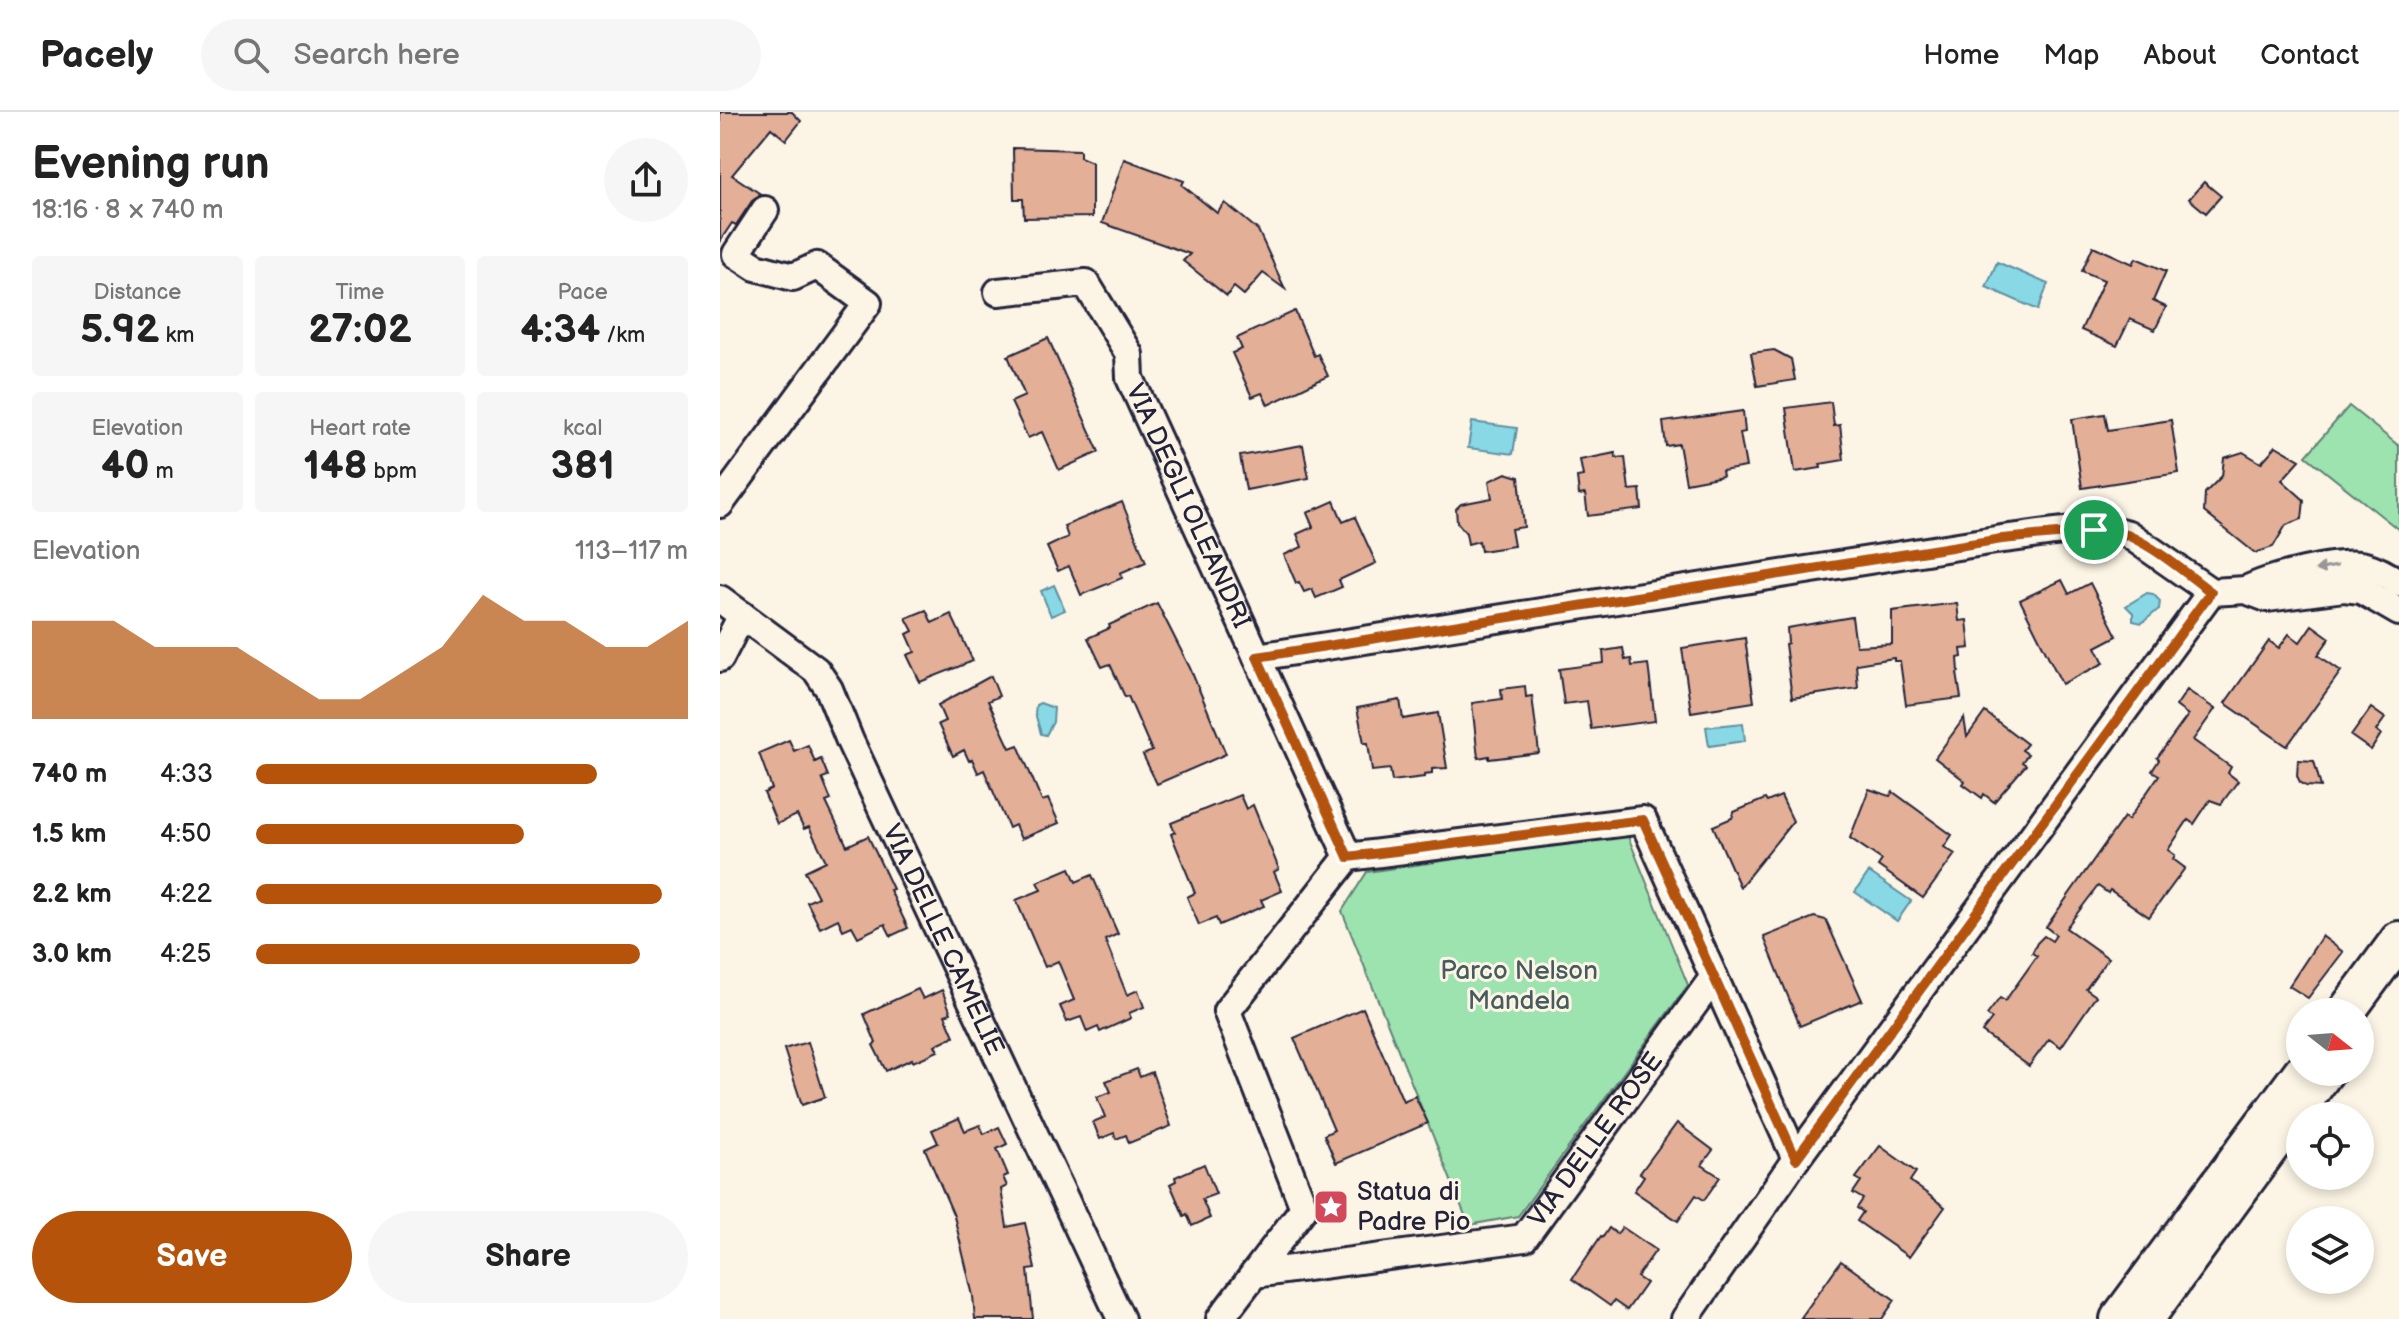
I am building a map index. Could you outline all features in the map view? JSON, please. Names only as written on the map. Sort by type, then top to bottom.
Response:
[{"type":"main road","points":[[2356,998],[2399,940]]},
{"type":"main road","points":[[2119,1319],[2292,1086]]},
{"type":"street","points":[[720,504],[868,303],[817,266],[793,277],[756,267],[736,254],[765,210]]},
{"type":"street","name":"VIA DEGLI OLEANDRI","points":[[998,292],[1086,283],[1129,354],[1130,378],[1348,857]]},
{"type":"street","points":[[1257,657],[2002,539],[2094,530],[2112,529],[2128,534],[2211,592],[2246,590],[2265,581],[2339,566],[2363,565],[2399,583]]},
{"type":"street","points":[[2246,590],[2267,598],[2344,588],[2361,590],[2399,612]]},
{"type":"street","points":[[1685,1319],[1796,1159],[2211,592]]},
{"type":"street","name":"VIA DELLE CAMELIE","points":[[720,599],[816,670],[829,689],[850,741],[1121,1319]]},
{"type":"street","points":[[720,658],[742,615]]},
{"type":"street","points":[[1220,1319],[1304,1208],[1227,1011],[1348,857],[1643,820],[1796,1159]]},
{"type":"street","name":"VIA DELLE ROSE","points":[[1254,1274],[1524,1238],[1714,977]]},
{"type":"street","points":[[2151,1319],[2321,1086]]},
{"type":"green space","points":[[2349,406],[2399,446],[2399,530],[2306,456]]},
{"type":"green space","name":"Parco Nelson Mandela","points":[[1627,834],[1688,985],[1518,1216],[1469,1225],[1342,911],[1367,872]]},
{"type":"water","points":[[1997,262],[2048,284],[2038,310],[1986,287]]},
{"type":"water","points":[[1472,422],[1517,428],[1513,454],[1468,448]]},
{"type":"water","points":[[1054,585],[1065,610],[1051,616],[1041,591]]},
{"type":"water","points":[[2147,593],[2160,601],[2159,609],[2142,623],[2133,621],[2133,613],[2126,606]]},
{"type":"water","points":[[1040,703],[1054,708],[1053,722],[1046,735],[1041,734],[1035,713],[1036,705]]},
{"type":"water","points":[[1743,723],[1745,741],[1709,746],[1706,727]]},
{"type":"water","points":[[1869,872],[1911,901],[1897,921],[1855,892]]},
{"type":"building","points":[[720,112],[792,112],[801,121],[786,140],[771,128],[732,175],[762,195],[752,201],[736,225],[732,223],[720,241]]},
{"type":"building","points":[[1013,148],[1080,150],[1080,157],[1092,162],[1092,217],[1024,218],[1023,199],[1014,199]]},
{"type":"building","points":[[1124,159],[1184,181],[1182,185],[1217,213],[1225,203],[1240,215],[1258,230],[1285,289],[1263,273],[1244,295],[1234,287],[1227,296],[1183,261],[1190,254],[1102,223]]},
{"type":"building","points":[[2204,182],[2221,196],[2206,213],[2189,199]]},
{"type":"building","points":[[2093,246],[2133,264],[2136,258],[2166,271],[2153,301],[2166,307],[2155,330],[2130,319],[2117,346],[2081,330],[2104,280],[2082,271]]},
{"type":"building","points":[[1295,311],[1314,356],[1318,354],[1328,376],[1268,405],[1262,393],[1252,397],[1232,353],[1242,349],[1237,338]]},
{"type":"building","points":[[1048,338],[1099,452],[1059,470],[1042,432],[1028,438],[1011,402],[1025,396],[1008,356]]},
{"type":"building","points":[[1774,350],[1791,359],[1795,380],[1757,386],[1751,353]]},
{"type":"building","points":[[1831,402],[1834,426],[1840,425],[1844,460],[1795,472],[1786,408]]},
{"type":"building","points":[[1743,411],[1745,432],[1740,433],[1746,467],[1722,471],[1723,476],[1686,483],[1679,444],[1666,446],[1663,422]]},
{"type":"building","points":[[2105,414],[2108,430],[2171,420],[2179,473],[2082,488],[2072,419]]},
{"type":"building","points":[[1303,445],[1309,478],[1246,490],[1240,456]]},
{"type":"building","points":[[2276,446],[2300,460],[2282,480],[2304,500],[2302,519],[2286,525],[2273,547],[2255,553],[2204,512],[2205,493],[2222,476],[2224,458],[2243,452],[2261,463]]},
{"type":"building","points":[[1615,453],[1616,458],[1625,457],[1629,490],[1640,489],[1642,509],[1588,516],[1585,494],[1579,495],[1577,477],[1583,476],[1580,460]]},
{"type":"building","points":[[1506,473],[1519,477],[1524,527],[1511,529],[1514,546],[1481,551],[1479,541],[1468,544],[1466,533],[1457,522],[1456,509],[1461,504],[1492,498],[1489,481]]},
{"type":"building","points":[[1334,501],[1343,522],[1355,517],[1376,563],[1339,580],[1342,587],[1316,598],[1312,589],[1304,592],[1299,582],[1296,583],[1284,555],[1302,547],[1297,534],[1313,527],[1307,513]]},
{"type":"building","points":[[1122,502],[1146,562],[1120,573],[1122,578],[1081,595],[1069,566],[1058,571],[1047,547],[1068,537],[1064,526]]},
{"type":"building","points":[[2062,580],[2069,594],[2090,583],[2117,636],[2096,647],[2104,663],[2062,684],[2020,600]]},
{"type":"building","points":[[1157,603],[1190,668],[1226,754],[1157,784],[1143,755],[1152,751],[1128,696],[1125,697],[1110,664],[1102,667],[1088,638]]},
{"type":"building","points":[[1957,603],[1959,621],[1967,620],[1970,648],[1961,649],[1962,657],[1958,658],[1961,698],[1906,705],[1900,661],[1894,661],[1894,658],[1856,664],[1858,688],[1792,698],[1785,644],[1788,643],[1787,628],[1852,617],[1856,646],[1892,644],[1892,611]]},
{"type":"building","points":[[926,610],[932,623],[951,614],[973,661],[920,682],[907,655],[915,652],[907,634],[913,631],[906,618]]},
{"type":"building","points":[[2312,625],[2330,638],[2318,655],[2341,671],[2287,746],[2225,703],[2269,641],[2279,648],[2289,634],[2300,642]]},
{"type":"building","points":[[1745,638],[1754,702],[1691,712],[1682,648]]},
{"type":"building","points":[[1623,648],[1625,660],[1631,659],[1632,666],[1648,664],[1655,721],[1591,729],[1587,701],[1564,704],[1559,669],[1604,663],[1603,651]]},
{"type":"building","points":[[991,676],[999,696],[988,701],[1010,748],[1018,745],[1042,801],[1048,799],[1059,823],[1021,839],[1015,825],[1009,828],[984,770],[978,773],[964,750],[953,756],[938,724],[945,721],[938,705]]},
{"type":"building","points":[[1525,686],[1526,697],[1532,696],[1539,753],[1478,758],[1472,703],[1502,699],[1501,689]]},
{"type":"building","points":[[2187,690],[2215,709],[2193,740],[2231,767],[2228,773],[2238,781],[2221,804],[2210,800],[2194,824],[2188,820],[2168,850],[2175,855],[2173,859],[2185,868],[2149,917],[2110,890],[2108,893],[2098,886],[2066,928],[2108,958],[2086,989],[2096,996],[2061,1047],[2049,1039],[2029,1066],[1982,1032],[1992,1019],[1987,1015],[2000,998],[2005,1001],[2037,956],[2032,953],[2037,943],[2044,936],[2052,941],[2056,935],[2046,927],[2124,817],[2128,820],[2159,775],[2152,771],[2159,760],[2157,758],[2188,715],[2176,706]]},
{"type":"building","points":[[1400,700],[1403,719],[1438,713],[1447,768],[1432,769],[1432,773],[1424,774],[1424,777],[1392,781],[1390,769],[1372,771],[1368,743],[1364,743],[1357,708]]},
{"type":"building","points":[[2371,708],[2385,718],[2376,731],[2381,734],[2371,750],[2351,736]]},
{"type":"building","points":[[1985,712],[2027,744],[2022,750],[2028,754],[2022,762],[2026,765],[1994,802],[1984,794],[1982,798],[1963,784],[1965,781],[1935,758],[1964,718],[1967,737]]},
{"type":"building","points":[[789,740],[794,751],[808,745],[815,762],[821,759],[828,776],[822,778],[831,800],[826,802],[847,846],[868,836],[908,928],[891,936],[885,924],[858,937],[852,926],[843,930],[838,919],[820,928],[807,902],[818,897],[805,871],[826,861],[809,827],[804,829],[797,815],[777,824],[764,793],[772,789],[759,753]]},
{"type":"building","points":[[2298,760],[2314,761],[2321,787],[2306,786],[2300,782],[2297,776]]},
{"type":"building","points":[[1869,789],[1890,796],[1893,792],[1952,835],[1944,847],[1955,854],[1923,898],[1878,866],[1882,860],[1850,838]]},
{"type":"building","points":[[1240,795],[1246,809],[1253,805],[1279,869],[1274,872],[1282,891],[1261,900],[1264,906],[1219,925],[1216,918],[1199,925],[1187,897],[1195,893],[1171,834],[1175,832],[1171,823]]},
{"type":"building","points":[[1781,796],[1793,821],[1740,887],[1713,826],[1732,818],[1734,812]]},
{"type":"building","points":[[1070,868],[1076,882],[1092,875],[1118,934],[1105,940],[1127,995],[1138,990],[1144,1007],[1129,1013],[1131,1018],[1100,1032],[1098,1027],[1087,1032],[1081,1017],[1067,1022],[1060,1006],[1074,1000],[1058,961],[1045,967],[1016,900],[1041,890],[1037,882]]},
{"type":"building","points":[[1814,917],[1826,920],[1862,1000],[1800,1026],[1764,937]]},
{"type":"building","points":[[2322,936],[2343,952],[2308,998],[2289,986]]},
{"type":"building","points":[[918,989],[923,999],[942,990],[951,1013],[945,1015],[954,1036],[935,1045],[938,1051],[886,1071],[873,1045],[876,1043],[864,1014]]},
{"type":"building","points":[[1363,1008],[1403,1101],[1415,1096],[1428,1123],[1336,1163],[1324,1135],[1334,1130],[1294,1038]]},
{"type":"building","points":[[808,1042],[825,1097],[802,1105],[784,1049]]},
{"type":"building","points":[[1137,1069],[1140,1077],[1152,1072],[1171,1126],[1129,1143],[1126,1135],[1116,1139],[1114,1133],[1100,1139],[1093,1122],[1105,1117],[1097,1097],[1111,1092],[1106,1081]]},
{"type":"building","points":[[959,1118],[965,1131],[980,1125],[984,1134],[999,1127],[1007,1144],[997,1149],[1008,1175],[1003,1177],[1007,1186],[1001,1189],[1007,1227],[1025,1223],[1035,1269],[1028,1270],[1033,1319],[975,1319],[973,1296],[954,1216],[925,1149],[938,1143],[932,1130]]},
{"type":"building","points":[[1677,1123],[1713,1150],[1702,1165],[1720,1177],[1704,1200],[1696,1195],[1678,1221],[1634,1191],[1644,1176],[1640,1173]]},
{"type":"building","points":[[1880,1146],[1916,1172],[1910,1181],[1945,1207],[1909,1257],[1857,1221],[1863,1212],[1857,1208],[1863,1199],[1853,1193],[1861,1181],[1856,1178]]},
{"type":"building","points":[[1204,1164],[1216,1194],[1202,1199],[1210,1218],[1192,1226],[1187,1214],[1184,1216],[1170,1184],[1176,1181],[1175,1177]]},
{"type":"building","points":[[1622,1227],[1656,1250],[1637,1277],[1646,1283],[1627,1310],[1614,1301],[1610,1306],[1572,1279],[1601,1236],[1609,1228],[1617,1234]]},
{"type":"building","points":[[1841,1261],[1895,1300],[1882,1319],[1800,1319]]},
{"type":"place","name":"Statua di Padre Pio","points":[[1331,1207]]},
{"type":"route","points":[[2112,529],[2128,534],[2211,592],[1796,1159],[1643,820],[1348,857],[1257,657],[2002,539],[2094,530],[2112,529]]}]
